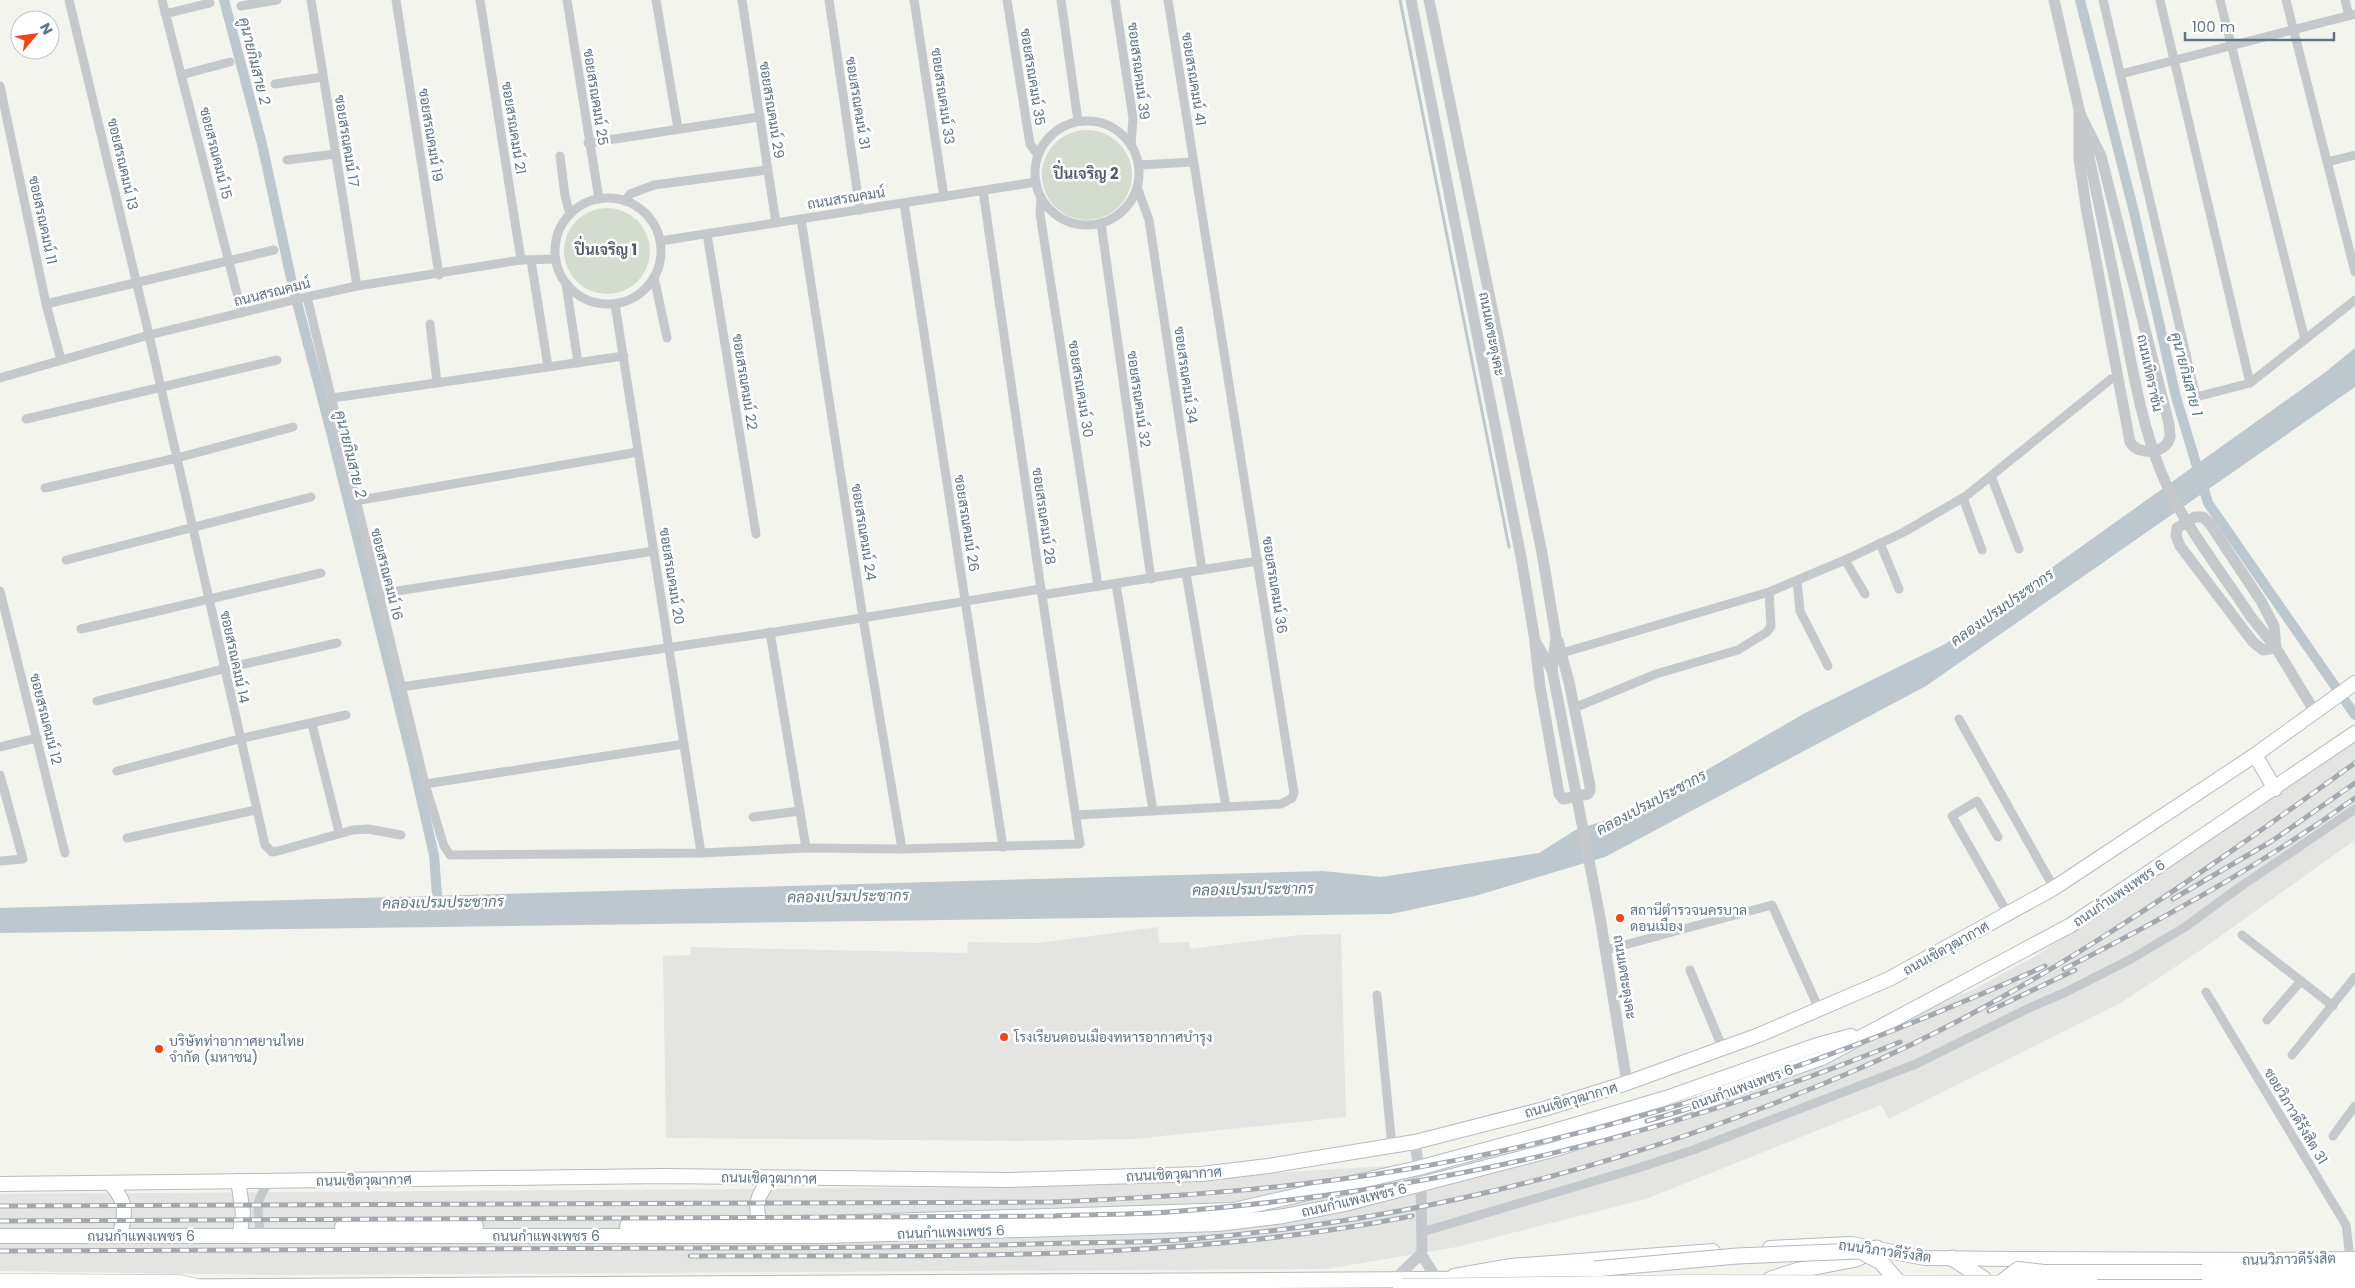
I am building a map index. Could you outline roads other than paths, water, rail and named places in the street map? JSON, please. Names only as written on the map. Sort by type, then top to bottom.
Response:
[{"type":"highway","points":[[1771,1279],[1799,1270],[1856,1259],[1877,1248]]},
{"type":"highway","points":[[1482,1278],[1737,1256],[1860,1251],[1882,1262],[1900,1284],[1901,1288]]},
{"type":"highway","points":[[1952,1258],[1984,1279]]},
{"type":"highway","name":"ถนนวิภาวดีรังสิต","points":[[0,1288],[1398,1284],[1442,1279],[1482,1278],[1544,1281],[2355,1279]]},
{"type":"highway","points":[[0,1283],[179,1284],[198,1288]]},
{"type":"highway","points":[[1398,1284],[2355,1287]]},
{"type":"main road","name":"ถนนเชิดวุฒากาศ","points":[[0,1184],[664,1176],[1008,1180],[1201,1174],[1268,1166],[1415,1142],[1544,1109],[1627,1083],[1723,1049],[1820,1010],[1897,975],[2054,888],[2255,755],[2352,686]]},
{"type":"main road","name":"ถนนกำแพงเพชร 6","points":[[0,1236],[825,1236],[1218,1224],[1284,1216],[1421,1185],[1556,1149],[1670,1112],[1822,1058],[1871,1030],[1976,977],[2071,925],[2275,789],[2355,733]]},
{"type":"main road","points":[[2255,755],[2275,789]]},
{"type":"main road","name":"ถนนกำแพงเพชร 6","points":[[0,1228],[240,1232],[388,1226],[760,1225],[1232,1210],[1418,1168],[1657,1100],[1817,1045],[1871,1030]]},
{"type":"main road","points":[[760,1225],[756,1214],[756,1200],[771,1178]]},
{"type":"main road","points":[[238,1182],[243,1213],[240,1232]]},
{"type":"main road","points":[[110,1183],[121,1196],[125,1208],[121,1230]]},
{"type":"main road","name":"ถนนวิภาวดีรังสิต","points":[[1442,1279],[1467,1272],[1502,1267],[1600,1258],[1829,1244],[1877,1248],[1925,1258],[2260,1260],[2353,1263]]},
{"type":"main road","points":[[1996,1288],[1997,1285],[2018,1269],[2044,1272],[2246,1272],[2353,1263]]},
{"type":"street","name":"ซอยสรณคมน์ 13","points":[[69,0],[149,335]]},
{"type":"street","name":"ซอยสรณคมน์ 15","points":[[162,0],[242,313]]},
{"type":"street","points":[[240,6],[277,0]]},
{"type":"street","name":"ซอยสรณคมน์ 17","points":[[311,0],[357,286]]},
{"type":"street","name":"ซอยสรณคมน์ 19","points":[[396,0],[439,275]]},
{"type":"street","name":"ซอยสรณคมน์ 21","points":[[480,0],[521,260]]},
{"type":"street","name":"ซอยสรณคมน์ 25","points":[[567,0],[588,144],[599,199]]},
{"type":"street","points":[[656,0],[678,130]]},
{"type":"street","name":"ซอยสรณคมน์ 29","points":[[742,0],[776,223]]},
{"type":"street","name":"ซอยสรณคมน์ 31","points":[[829,0],[860,210]]},
{"type":"street","name":"ซอยสรณคมน์ 33","points":[[914,0],[944,197]]},
{"type":"street","name":"ซอยสรณคมน์ 35","points":[[1008,0],[1030,144],[1038,155]]},
{"type":"street","points":[[1061,0],[1078,121]]},
{"type":"street","name":"ซอยสรณคมน์ 39","points":[[1115,0],[1133,118],[1131,146]]},
{"type":"street","name":"ซอยสรณคมน์ 41","points":[[1168,0],[1193,162]]},
{"type":"street","name":"ถนนเดชะตุงคะ","points":[[1411,0],[1521,557],[1535,641],[1552,670]]},
{"type":"street","name":"ถนนเทิดราชัน","points":[[2054,0],[2080,112],[2141,406],[2161,472],[2184,519],[2251,617],[2276,648],[2314,712]]},
{"type":"street","points":[[2103,0],[2196,397],[2250,384],[2355,300]]},
{"type":"street","points":[[2160,0],[2250,384]]},
{"type":"street","points":[[2220,0],[2305,340]]},
{"type":"street","points":[[2286,0],[2355,272]]},
{"type":"street","points":[[2121,74],[2352,15],[2345,0]]},
{"type":"street","points":[[165,14],[210,3]]},
{"type":"street","points":[[1414,13],[1430,5]]},
{"type":"street","name":"ถนนเดชะตุงคะ","points":[[1430,5],[1542,553],[1556,637],[1552,670],[1556,695],[1600,916],[1627,1083]]},
{"type":"street","points":[[181,75],[230,62]]},
{"type":"street","points":[[275,84],[323,76]]},
{"type":"street","name":"ซอยสรณคมน์ 11","points":[[0,86],[46,304],[61,360]]},
{"type":"street","points":[[2080,112],[2101,156],[2169,424],[2170,438],[2158,450],[2143,452],[2134,448],[2130,442],[2086,207],[2079,160],[2080,112]]},
{"type":"street","points":[[588,144],[759,117]]},
{"type":"street","points":[[1078,121],[1094,121],[1108,125],[1122,134],[1131,146],[1139,165],[1137,187],[1132,199],[1124,210],[1113,218],[1101,223],[1083,225],[1066,220],[1052,211],[1041,197],[1036,182],[1035,168],[1038,155],[1044,143],[1065,125],[1078,121]]},
{"type":"street","points":[[287,160],[336,154]]},
{"type":"street","points":[[2327,162],[2355,155]]},
{"type":"street","points":[[560,156],[565,196],[570,214]]},
{"type":"street","points":[[1139,165],[1193,162]]},
{"type":"street","name":"ซอยสรณคมน์ 36","points":[[1077,815],[1281,804],[1292,798],[1294,793],[1193,162]]},
{"type":"street","points":[[625,201],[630,194],[654,185],[767,170]]},
{"type":"street","name":"ถนนสรณคมน์","points":[[660,242],[1036,182]]},
{"type":"street","name":"ซอยสรณคมน์ 34","points":[[1137,187],[1149,220],[1202,570]]},
{"type":"street","name":"ซอยสรณคมน์ 28","points":[[983,191],[1041,592],[1080,844],[1003,847]]},
{"type":"street","name":"ซอยสรณคมน์ 30","points":[[1041,197],[1040,214],[1098,586]]},
{"type":"street","points":[[612,198],[638,207],[648,216],[656,228],[660,242],[660,260],[654,277],[631,299],[615,304],[597,303],[580,296],[566,284],[559,272],[555,258],[555,242],[560,227],[570,214],[583,204],[599,199],[612,198]]},
{"type":"street","name":"ซอยสรณคมน์ 26","points":[[904,203],[1003,847]]},
{"type":"street","name":"ซอยสรณคมน์ 24","points":[[801,219],[863,618],[902,849]]},
{"type":"street","name":"ซอยสรณคมน์ 32","points":[[1101,223],[1151,579]]},
{"type":"street","name":"ซอยสรณคมน์ 22","points":[[707,234],[756,534]]},
{"type":"street","points":[[46,304],[274,250]]},
{"type":"street","name":"ถนนสรณคมน์","points":[[0,378],[149,335],[291,300],[357,286],[439,275],[521,260],[555,258]]},
{"type":"street","points":[[531,260],[548,367]]},
{"type":"street","points":[[654,277],[667,338]]},
{"type":"street","points":[[566,284],[578,363]]},
{"type":"street","name":"ซอยสรณคมน์ 16","points":[[305,297],[332,398],[355,501],[426,784],[444,846],[450,855],[701,854]]},
{"type":"street","name":"ซอยสรณคมน์ 20","points":[[615,304],[701,854]]},
{"type":"street","points":[[430,324],[437,383]]},
{"type":"street","name":"ซอยสรณคมน์ 14","points":[[149,335],[239,739],[265,845],[272,852],[339,832],[368,829],[401,835]]},
{"type":"street","points":[[332,398],[624,356]]},
{"type":"street","points":[[26,419],[161,389],[277,360]]},
{"type":"street","points":[[1562,653],[1769,592],[1880,543],[1963,498],[2111,379]]},
{"type":"street","points":[[45,488],[177,458],[293,426]]},
{"type":"street","points":[[355,501],[638,452]]},
{"type":"street","points":[[1991,476],[2019,549]]},
{"type":"street","points":[[66,560],[311,497]]},
{"type":"street","points":[[1963,498],[1982,550]]},
{"type":"street","points":[[2203,516],[2210,524],[2262,601],[2274,626],[2276,648],[2264,650],[2252,642],[2180,546],[2176,536],[2177,528],[2195,517],[2203,516]]},
{"type":"street","points":[[1880,543],[1899,589]]},
{"type":"street","points":[[378,594],[654,551]]},
{"type":"street","points":[[1845,560],[1865,594]]},
{"type":"street","points":[[401,687],[966,602],[1186,574],[1258,561]]},
{"type":"street","points":[[81,629],[322,573]]},
{"type":"street","points":[[1186,574],[1226,807]]},
{"type":"street","points":[[1797,581],[1800,611],[1828,666]]},
{"type":"street","points":[[1116,584],[1153,811]]},
{"type":"street","name":"ซอยสรณคมน์ 12","points":[[0,591],[65,853]]},
{"type":"street","points":[[1574,708],[1656,674],[1738,650],[1768,632],[1771,626],[1769,592]]},
{"type":"street","points":[[770,632],[806,848]]},
{"type":"street","points":[[1535,641],[1540,686],[1559,794],[1563,799],[1590,792],[1562,653],[1556,637]]},
{"type":"street","points":[[97,702],[224,669],[337,643]]},
{"type":"street","points":[[117,771],[239,739],[346,715]]},
{"type":"street","points":[[1959,720],[2054,888]]},
{"type":"street","points":[[312,724],[339,832]]},
{"type":"street","points":[[0,747],[37,738]]},
{"type":"street","points":[[426,784],[684,744]]},
{"type":"street","points":[[0,775],[23,859],[0,861]]},
{"type":"street","points":[[1998,837],[1977,802],[1952,816],[2008,914]]},
{"type":"street","points":[[1422,1234],[1693,1150],[1916,1064],[2029,1008],[2064,993],[2185,927],[2237,889],[2355,809]]},
{"type":"street","points":[[127,838],[256,810]]},
{"type":"street","points":[[753,818],[800,811]]},
{"type":"street","points":[[701,854],[806,848],[1003,847]]},
{"type":"street","points":[[1606,950],[1772,905],[1820,1010]]},
{"type":"street","points":[[2242,935],[2333,1006]]},
{"type":"street","points":[[1690,970],[1723,1049]]},
{"type":"street","points":[[2292,1055],[2355,977]]},
{"type":"street","points":[[2267,1020],[2300,981]]},
{"type":"street","name":"ซอยวิภาวดีรังสิต 31","points":[[2206,992],[2346,1225],[2353,1263]]},
{"type":"street","points":[[1377,995],[1392,1146]]},
{"type":"street","points":[[2332,1136],[2355,1106]]},
{"type":"street","name":"ถนนกำแพงเพชร 6","points":[[1415,1142],[1418,1168]]},
{"type":"street","points":[[1418,1168],[1421,1185],[1422,1252],[1442,1279]]},
{"type":"street","points":[[260,1230],[257,1209],[259,1196],[270,1181]]},
{"type":"street","points":[[1398,1284],[1422,1252]]},
{"type":"water","name":"คลองเปรมประชากร","points":[[2355,348],[2355,387],[1926,686],[1605,857],[1475,896],[1391,914],[0,933],[0,908],[1323,871],[1381,877],[1539,853],[1577,829],[1634,812],[1805,713],[1945,644],[2323,374]]},
{"type":"waterway","name":"คูนายกิมสาย 2","points":[[224,0],[262,144],[292,283],[413,763],[434,855],[438,908]]},
{"type":"waterway","points":[[1400,0],[1509,547]]},
{"type":"waterway","name":"คูนายกิมสาย 1","points":[[2080,0],[2134,212],[2176,397],[2208,503],[2355,715]]},
{"type":"railway","points":[[0,1251],[834,1247],[1144,1242],[1275,1230],[1359,1218],[1443,1202],[1526,1183],[1690,1134],[1770,1105],[1849,1073],[1917,1042],[1983,1008],[2110,932],[2234,849],[2355,763]]},
{"type":"railway","points":[[2173,899],[2272,841],[2355,783]]},
{"type":"railway","points":[[2064,969],[2139,930],[2249,868],[2355,798]]},
{"type":"railway","points":[[0,1206],[1053,1202],[1187,1195],[1319,1182],[1408,1169],[1490,1153],[1572,1135],[1653,1113],[1812,1061],[1968,1000],[2045,966]]},
{"type":"railway","points":[[1989,1011],[2075,970]]},
{"type":"railway","points":[[0,1221],[1055,1216],[1181,1211],[1274,1202],[1366,1190],[1457,1174],[1547,1155],[1725,1106],[1812,1076],[1900,1042]]},
{"type":"railway","points":[[1647,1121],[1731,1096]]},
{"type":"railway","points":[[690,1256],[962,1255],[1143,1249],[1233,1242],[1323,1231],[1412,1216]]},
{"type":"place","name":"สถานีตำรวจนครบาล ดอนเมือง","points":[[1620,918]]},
{"type":"place","name":"โรงเรียนดอนเมืองทหารอากาศบำรุง","points":[[1004,1037]]},
{"type":"place","name":"บริษัทท่าอากาศยานไทย จำกัด (มหาชน)","points":[[159,1049]]},
{"type":"district","name":"ปิ่นเจริญ 2","points":[[1086,173]]},
{"type":"district","name":"ปิ่นเจริญ 1","points":[[606,249]]}]
